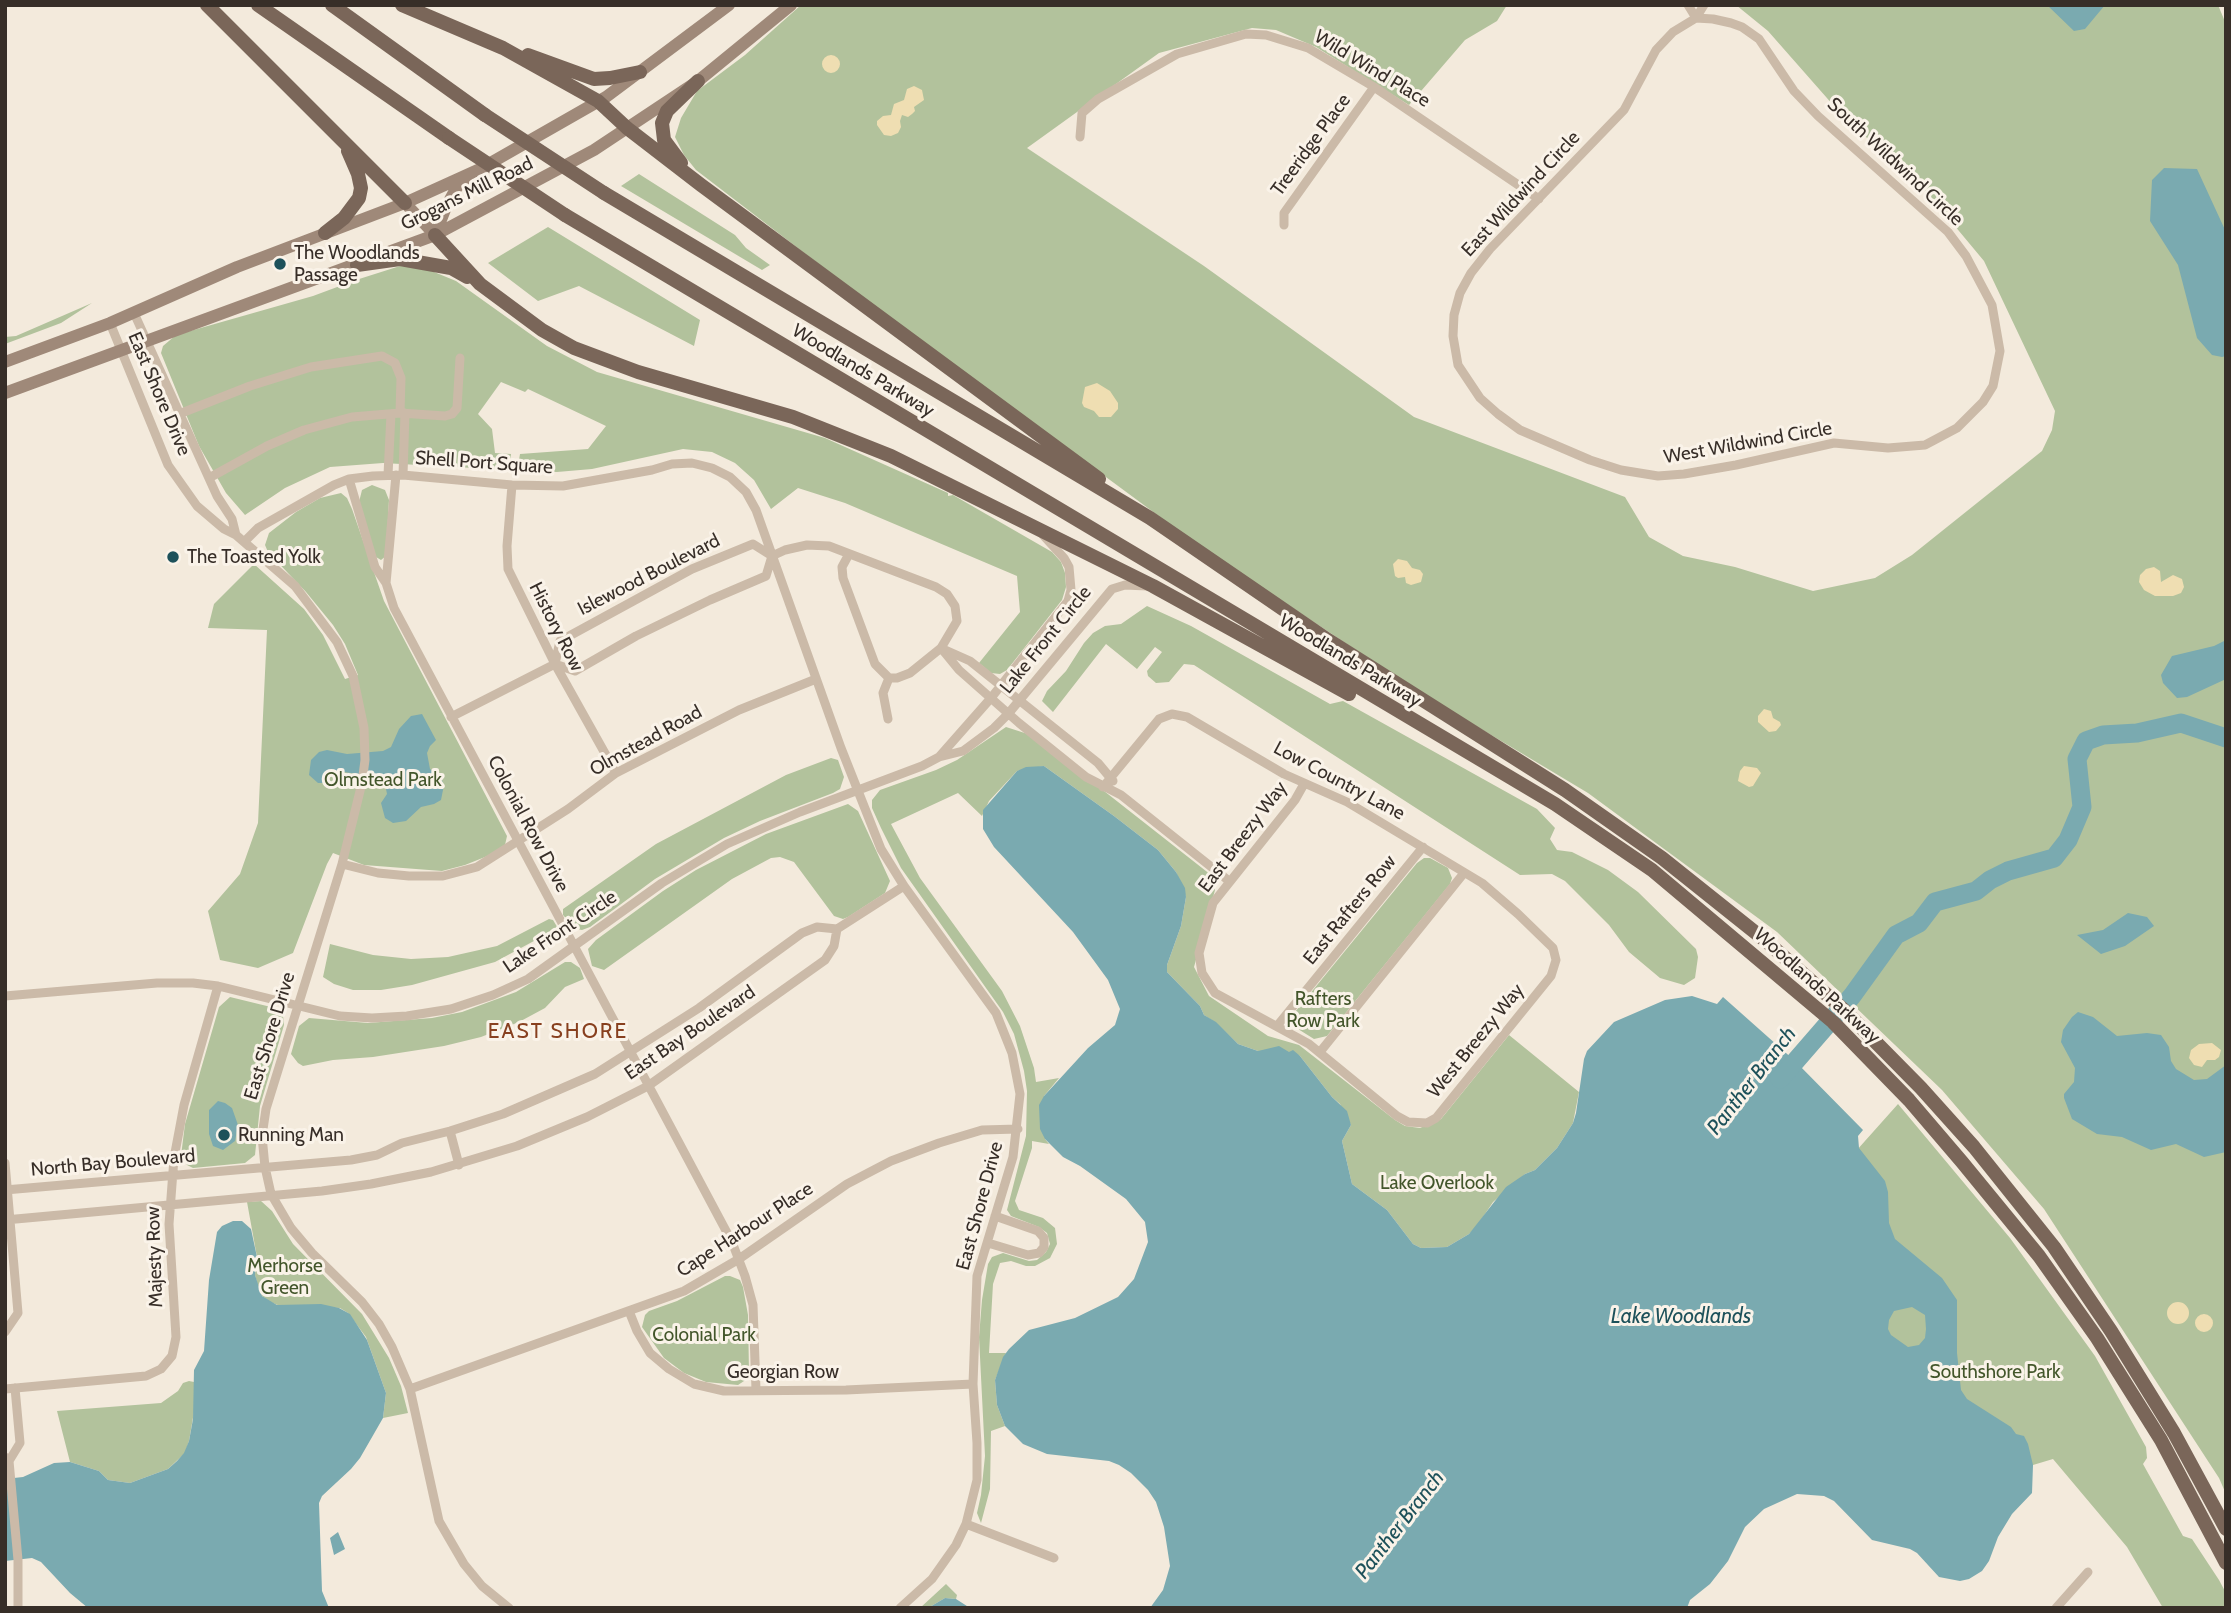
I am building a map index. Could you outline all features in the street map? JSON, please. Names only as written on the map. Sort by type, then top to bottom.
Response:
[{"type":"main road","points":[[206,5],[405,204],[480,284]]},
{"type":"main road","name":"Woodlands Parkway","points":[[258,5],[565,215],[1555,804],[1653,870],[1833,1022],[1909,1100],[2039,1256],[2097,1338],[2161,1440],[2226,1563]]},
{"type":"main road","name":"Woodlands Parkway","points":[[331,5],[485,115],[604,193],[1150,518],[1328,640],[1565,790],[1662,858],[1766,942],[1844,1010],[1921,1088],[1974,1147],[2068,1268],[2111,1331],[2167,1422],[2226,1529]]},
{"type":"main road","points":[[402,5],[503,48],[598,101],[627,128],[701,185],[1037,431],[1150,518]]},
{"type":"main road","name":"Grogans Mill Road","points":[[5,362],[110,323],[237,267],[405,204],[480,169],[598,101],[729,5]]},
{"type":"main road","name":"Grogans Mill Road","points":[[5,393],[435,235],[545,177],[627,128],[698,81],[791,5]]},
{"type":"main road","points":[[503,48],[538,57],[594,79],[640,72]]},
{"type":"main road","points":[[698,81],[667,111],[662,122],[664,140],[675,157],[701,185]]},
{"type":"main road","points":[[325,233],[353,209],[361,188],[345,143]]},
{"type":"main road","points":[[435,235],[457,187],[480,169]]},
{"type":"main road","points":[[357,265],[400,259],[451,268],[480,284],[532,324],[574,348],[638,372],[793,417],[891,456],[1153,586],[1432,739],[1463,750]]},
{"type":"street","points":[[1688,5],[1696,18]]},
{"type":"street","points":[[1696,18],[1703,5]]},
{"type":"street","name":"East Wildwind Circle","points":[[1498,414],[1480,398],[1458,365],[1453,336],[1454,316],[1460,293],[1471,273],[1490,249],[1624,110],[1656,50],[1673,32],[1696,18]]},
{"type":"street","name":"South Wildwind Circle","points":[[1696,18],[1731,23],[1759,39],[1794,91],[1818,116],[1948,232],[1966,256],[1992,304],[2000,351],[1993,386]]},
{"type":"street","name":"Wild Wind Place","points":[[1080,137],[1082,113],[1098,99],[1177,54],[1246,34],[1266,35],[1297,44],[1374,87],[1539,199]]},
{"type":"street","name":"Treeridge Place","points":[[1284,225],[1283,213],[1374,87]]},
{"type":"street","name":"East Shore Drive","points":[[134,313],[209,478],[232,519],[236,535]]},
{"type":"street","name":"East Shore Drive","points":[[110,323],[168,465],[197,506],[224,529],[236,535],[295,586],[337,642],[353,676],[365,741],[362,783],[342,864],[264,1118],[262,1136],[265,1167],[271,1194],[300,1240],[352,1292],[379,1324],[392,1347],[410,1389],[439,1521],[464,1564],[482,1586],[509,1608]]},
{"type":"street","points":[[179,414],[250,386],[311,367],[383,355],[395,363],[401,378],[396,475]]},
{"type":"street","points":[[209,478],[267,446],[304,430],[352,417],[399,413],[445,416],[452,414],[457,408],[460,358]]},
{"type":"street","name":"West Wildwind Circle","points":[[1498,414],[1520,430],[1551,444],[1611,467],[1658,476],[1684,474],[1834,443],[1888,448],[1925,445],[1957,428],[1978,408],[1993,386]]},
{"type":"street","points":[[396,475],[399,413]]},
{"type":"street","name":"Shell Port Square","points":[[244,542],[258,528],[349,479],[396,475],[512,485],[563,486],[672,464],[692,463],[712,468],[730,477],[746,492],[756,510],[858,791]]},
{"type":"street","name":"Colonial Row Drive","points":[[386,583],[396,475]]},
{"type":"street","name":"Colonial Row Drive","points":[[349,479],[375,567],[386,583],[394,608],[739,1259],[753,1305],[756,1390]]},
{"type":"street","name":"History Row","points":[[512,485],[508,569],[555,664],[615,774]]},
{"type":"street","name":"Lake Front Circle","points":[[939,757],[1061,611],[1071,590],[1069,567],[1039,531]]},
{"type":"street","name":"Islewood Boulevard","points":[[555,664],[560,641],[692,569],[753,544],[772,556]]},
{"type":"street","points":[[452,717],[555,664],[575,671],[709,600],[766,576],[772,556],[807,545],[829,546],[936,587],[947,594],[955,606],[957,621],[941,649],[911,673],[889,678]]},
{"type":"street","points":[[849,554],[842,567],[843,578],[875,664],[889,678]]},
{"type":"street","name":"Lake Front Circle","points":[[5,996],[166,982],[218,986],[340,1016],[372,1018],[451,1009],[493,995],[528,979],[662,883],[727,844],[939,757],[963,751],[994,728],[1020,701],[1112,589],[1125,585],[1153,586]]},
{"type":"street","points":[[941,649],[970,661],[1098,763],[1121,795]]},
{"type":"street","points":[[941,649],[958,670],[1086,777],[1121,795],[1229,881]]},
{"type":"street","points":[[888,719],[883,693],[889,678]]},
{"type":"street","name":"Olmstead Road","points":[[342,864],[378,873],[409,876],[443,876],[477,867],[615,774],[739,710],[816,679]]},
{"type":"street","name":"Low Country Lane","points":[[1103,787],[1158,719],[1178,714],[1187,717],[1304,784],[1347,802],[1489,888],[1553,948],[1556,960]]},
{"type":"street","name":"East Breezy Way","points":[[1277,1026],[1215,993],[1202,973],[1199,953],[1213,903],[1296,800],[1304,784]]},
{"type":"street","name":"East Shore Drive","points":[[858,791],[881,849],[904,886],[996,1013],[1012,1053],[1020,1094],[1013,1157],[977,1276],[974,1384],[977,1480],[966,1524],[957,1545],[932,1579],[900,1608]]},
{"type":"street","name":"East Rafters Row","points":[[1277,1026],[1423,847]]},
{"type":"street","points":[[1277,1026],[1320,1052],[1464,873]]},
{"type":"street","name":"East Bay Boulevard","points":[[265,1167],[351,1160],[377,1155],[402,1143],[450,1131],[538,1100],[630,1054],[802,933],[817,927],[837,929],[904,886]]},
{"type":"street","name":"East Bay Boulevard","points":[[271,1194],[371,1184],[459,1165],[537,1138],[587,1117],[648,1086],[825,960],[834,946],[837,929]]},
{"type":"street","name":"West Breezy Way","points":[[1320,1052],[1397,1116],[1408,1122],[1427,1123],[1436,1118],[1551,976],[1556,960]]},
{"type":"street","name":"Majesty Row","points":[[10,1389],[146,1376],[155,1374],[167,1364],[176,1346],[169,1255],[172,1175],[182,1114],[218,986]]},
{"type":"street","name":"Cape Harbour Place","points":[[410,1389],[684,1291],[739,1259],[839,1189],[891,1161],[982,1130],[1017,1129]]},
{"type":"street","points":[[450,1131],[459,1165]]},
{"type":"street","points":[[5,1163],[18,1313],[5,1332]]},
{"type":"street","name":"North Bay Boulevard","points":[[6,1190],[265,1167]]},
{"type":"street","points":[[8,1220],[271,1194]]},
{"type":"street","points":[[988,1243],[1028,1255],[1039,1253],[1044,1247],[1044,1238],[1038,1231],[995,1216]]},
{"type":"street","name":"Georgian Row","points":[[629,1311],[636,1331],[650,1353],[668,1369],[694,1384],[724,1391],[846,1390],[974,1384]]},
{"type":"street","points":[[10,1389],[18,1424],[19,1445],[7,1459],[11,1476],[18,1560],[18,1608]]},
{"type":"street","points":[[5,1426],[18,1424]]},
{"type":"street","points":[[966,1524],[1054,1558]]},
{"type":"street","points":[[2056,1608],[2088,1572]]},
{"type":"green space","points":[[801,5],[1507,5],[1497,21],[1465,40],[1409,105],[1316,47],[1276,30],[1252,28],[1159,53],[1027,148],[1204,266],[1414,417],[1625,497],[1649,537],[1683,556],[1735,567],[1813,591],[1875,578],[1912,555],[2042,451],[2052,430],[2055,411],[1984,261],[1929,195],[1841,114],[1768,31],[1736,5],[2218,5],[2226,24],[2226,1494],[2219,1478],[2044,1209],[1942,1090],[1777,932],[1588,793],[1416,690],[1198,545],[850,288],[696,170],[675,137],[681,118],[697,91],[745,55]]},
{"type":"green space","points":[[639,174],[735,235],[746,248],[770,265],[762,270],[621,186]]},
{"type":"green space","points":[[548,227],[700,320],[694,346],[579,286],[538,301],[488,263]]},
{"type":"green space","points":[[400,266],[422,267],[456,281],[547,346],[597,372],[825,438],[948,493],[948,496],[953,495],[1052,552],[1061,562],[1065,573],[1066,587],[1062,600],[1007,670],[1000,674],[991,673],[979,663],[1020,612],[1017,576],[845,503],[798,488],[771,509],[754,480],[735,463],[712,452],[683,449],[592,469],[517,471],[520,454],[588,449],[606,426],[528,389],[525,392],[501,382],[478,414],[492,429],[495,453],[511,454],[509,470],[383,463],[330,467],[285,488],[245,515],[226,493],[199,446],[161,353],[163,346],[176,335],[313,296]]},
{"type":"green space","points":[[92,303],[61,323],[5,344],[5,337],[16,336]]},
{"type":"green space","points":[[372,485],[385,490],[389,500],[386,556],[381,560],[376,557],[359,502],[362,490]]},
{"type":"green space","name":"Olmstead Park","points":[[341,493],[347,498],[352,509],[384,601],[507,836],[505,845],[495,853],[442,871],[364,865],[333,853],[293,953],[258,968],[220,960],[208,911],[240,874],[258,823],[267,630],[208,628],[214,604],[254,564],[304,609],[323,635],[345,679],[358,675],[345,644],[333,625],[268,552],[265,545],[269,533],[296,512],[320,498]]},
{"type":"green space","points":[[1147,606],[1191,626],[1330,704],[1343,701],[1537,809],[1555,828],[1550,839],[1557,850],[1572,852],[1608,870],[1638,892],[1696,949],[1698,957],[1695,978],[1684,985],[1660,978],[1629,952],[1609,925],[1565,881],[1552,874],[1520,875],[1194,665],[1184,664],[1169,682],[1156,683],[1148,676],[1147,671],[1162,652],[1155,647],[1137,669],[1106,644],[1053,712],[1042,701],[1084,643],[1093,633],[1105,626],[1121,624]]},
{"type":"green space","name":"Lake Overlook","points":[[1006,727],[1034,736],[1211,875],[1215,881],[1215,890],[1194,967],[1209,996],[1268,1036],[1299,1045],[1395,1120],[1405,1126],[1420,1128],[1441,1119],[1509,1035],[1579,1092],[1573,1123],[1557,1148],[1535,1170],[1525,1174],[1493,1202],[1469,1234],[1447,1247],[1421,1248],[1413,1244],[1387,1210],[1352,1184],[1342,1141],[1351,1125],[1340,1104],[1300,1056],[1289,1052],[1258,1051],[1238,1044],[1204,1015],[1200,1006],[1167,972],[1181,926],[1186,897],[1176,872],[1158,850],[1044,766],[1017,771],[989,801],[982,816],[958,793],[891,824],[920,878],[1002,991],[1020,1026],[1036,1082],[1059,1078],[1044,1096],[1045,1139],[1049,1144],[1032,1141],[1015,1201],[1019,1210],[1043,1218],[1055,1228],[1057,1244],[1050,1258],[1035,1266],[1011,1261],[1000,1263],[993,1284],[989,1353],[1006,1353],[995,1380],[997,1405],[1005,1426],[991,1431],[990,1489],[981,1523],[977,1513],[985,1456],[979,1337],[988,1264],[992,1257],[1003,1253],[1029,1261],[1037,1260],[1050,1244],[1047,1233],[1011,1216],[1007,1210],[1026,1136],[1027,1091],[1024,1071],[1014,1034],[1003,1012],[901,868],[872,808],[872,800],[880,790],[957,760]]},
{"type":"green space","points":[[831,758],[838,760],[844,777],[840,789],[724,838],[655,879],[590,927],[576,929],[563,915],[563,909],[656,844],[786,775]]},
{"type":"green space","points":[[848,804],[858,811],[890,881],[885,893],[848,917],[843,919],[834,916],[794,862],[780,857],[771,858],[732,879],[604,970],[592,966],[588,949],[596,940],[696,870],[766,834]]},
{"type":"green space","name":"Rafters Row Park","points":[[1424,858],[1430,858],[1448,868],[1452,878],[1450,884],[1327,1036],[1314,1039],[1298,1029],[1293,1020],[1295,1012],[1417,863]]},
{"type":"green space","points":[[549,919],[553,920],[559,930],[495,962],[412,985],[381,990],[353,990],[323,977],[330,944],[373,955],[411,959],[448,957],[497,946]]},
{"type":"green space","points":[[565,962],[571,962],[580,968],[584,979],[565,987],[545,1008],[481,1037],[444,1046],[303,1066],[291,1054],[299,1026],[309,1018],[368,1023],[432,1018],[462,1012],[516,992]]},
{"type":"green space","points":[[230,997],[275,1008],[283,1016],[284,1025],[260,1106],[255,1155],[245,1163],[193,1168],[187,1165],[181,1156],[185,1124],[219,1007]]},
{"type":"green space","name":"Southshore Park","points":[[1898,1104],[2010,1238],[2095,1356],[2146,1447],[2147,1458],[2143,1464],[2183,1536],[2192,1539],[2219,1580],[2226,1593],[2226,1608],[2163,1608],[2127,1547],[2053,1459],[2033,1465],[1937,1463],[1815,1197]]},
{"type":"green space","name":"Merhorse Green","points":[[261,1201],[272,1211],[293,1244],[362,1314],[389,1358],[401,1386],[408,1413],[383,1418],[386,1393],[366,1337],[348,1313],[340,1308],[280,1306],[260,1294],[255,1275],[257,1257],[247,1202]]},
{"type":"green space","name":"Colonial Park","points":[[725,1276],[740,1280],[748,1315],[749,1373],[747,1379],[738,1385],[706,1382],[684,1373],[664,1358],[642,1327],[649,1311],[677,1301]]},
{"type":"green space","points":[[194,1382],[195,1406],[189,1441],[185,1453],[168,1469],[130,1483],[108,1480],[99,1471],[70,1462],[57,1411],[161,1403],[178,1391],[183,1383]]},
{"type":"green space","points":[[946,1584],[957,1595],[956,1599],[945,1598],[928,1608],[920,1608]]},
{"type":"sand","points":[[831,55],[837,58],[840,64],[837,70],[831,73],[825,70],[822,64],[825,58]]},
{"type":"sand","points":[[914,86],[922,90],[924,100],[914,107],[915,111],[908,117],[902,115],[898,133],[884,135],[877,121],[883,116],[891,115],[894,104],[904,100],[907,89]]},
{"type":"sand","points":[[1097,383],[1110,391],[1118,403],[1118,409],[1111,417],[1099,417],[1082,403],[1085,387]]},
{"type":"sand","points":[[1398,559],[1407,561],[1412,568],[1420,570],[1423,574],[1421,582],[1411,585],[1406,583],[1405,577],[1395,576],[1393,564]]},
{"type":"sand","points":[[2154,567],[2160,571],[2161,582],[2173,575],[2182,579],[2184,587],[2181,593],[2155,596],[2144,590],[2139,582],[2140,575],[2146,569]]},
{"type":"sand","points":[[1764,709],[1771,711],[1773,718],[1780,722],[1781,725],[1776,731],[1769,732],[1758,722],[1758,716]]},
{"type":"sand","points":[[1744,766],[1757,768],[1761,773],[1753,786],[1749,787],[1738,781]]},
{"type":"sand","points":[[2212,1043],[2221,1050],[2219,1057],[2207,1060],[2202,1067],[2194,1065],[2189,1058],[2191,1050],[2199,1044]]},
{"type":"sand","points":[[2178,1302],[2186,1305],[2189,1313],[2186,1321],[2178,1324],[2170,1321],[2167,1313],[2170,1305]]},
{"type":"sand","points":[[2200,1314],[2208,1314],[2213,1323],[2211,1330],[2200,1332],[2195,1327],[2195,1319]]},
{"type":"water","points":[[2047,5],[2105,5],[2085,29],[2074,31]]},
{"type":"water","points":[[2164,168],[2197,169],[2226,232],[2226,356],[2212,355],[2197,338],[2178,265],[2150,221],[2152,180]]},
{"type":"water","points":[[2226,640],[2226,679],[2187,697],[2177,698],[2163,683],[2161,675],[2172,656],[2214,646]]},
{"type":"water","points":[[422,714],[436,740],[427,753],[430,769],[441,778],[444,785],[441,800],[421,807],[406,821],[393,823],[385,818],[381,803],[387,794],[385,784],[379,778],[339,771],[331,774],[324,783],[318,783],[309,775],[311,760],[319,752],[327,750],[347,754],[383,751],[391,747],[399,729],[411,716]]},
{"type":"water","name":"Lake Woodlands","points":[[1044,766],[1158,850],[1176,872],[1185,888],[1186,897],[1181,926],[1167,972],[1200,1006],[1204,1015],[1216,1022],[1238,1044],[1258,1051],[1279,1046],[1289,1052],[1293,1050],[1300,1056],[1332,1097],[1347,1111],[1351,1125],[1342,1141],[1352,1184],[1387,1210],[1413,1244],[1421,1248],[1447,1247],[1469,1234],[1506,1187],[1535,1170],[1557,1148],[1573,1123],[1587,1051],[1614,1022],[1665,1000],[1692,996],[1717,1004],[1723,997],[1795,1061],[1863,1130],[1858,1136],[1859,1148],[1885,1181],[1889,1223],[1895,1239],[1942,1278],[1957,1300],[1957,1353],[1961,1390],[1967,1399],[2011,1427],[2016,1434],[2024,1436],[2028,1444],[2033,1465],[2032,1493],[2012,1514],[1982,1571],[1960,1581],[1939,1577],[1910,1549],[1872,1540],[1834,1501],[1824,1496],[1797,1494],[1764,1509],[1745,1527],[1728,1561],[1710,1584],[1690,1600],[1687,1608],[1150,1608],[1163,1590],[1170,1566],[1164,1527],[1156,1502],[1148,1490],[1131,1473],[1109,1461],[1047,1454],[1023,1444],[1005,1426],[997,1405],[995,1380],[1003,1357],[1009,1349],[1029,1330],[1075,1318],[1118,1297],[1134,1279],[1148,1242],[1145,1222],[1126,1199],[1063,1157],[1045,1139],[1040,1129],[1039,1105],[1044,1096],[1088,1048],[1115,1025],[1120,1009],[1108,980],[1073,932],[994,847],[983,829],[983,810],[1017,771],[1026,767]],"holes":[[[1912,1307],[1925,1315],[1925,1338],[1919,1345],[1908,1347],[1891,1335],[1888,1329],[1894,1311]]]},
{"type":"water","points":[[2128,913],[2147,917],[2154,926],[2125,946],[2101,954],[2077,935],[2103,930]]},
{"type":"water","points":[[2078,1012],[2093,1017],[2117,1036],[2147,1033],[2161,1035],[2169,1047],[2171,1061],[2176,1069],[2194,1080],[2207,1079],[2226,1065],[2226,1152],[2204,1157],[2176,1144],[2151,1150],[2122,1137],[2097,1134],[2072,1119],[2064,1094],[2074,1082],[2075,1068],[2061,1042],[2063,1030]]},
{"type":"water","points":[[218,1101],[232,1108],[238,1125],[235,1141],[223,1150],[213,1146],[209,1134],[209,1110]]},
{"type":"water","points":[[233,1221],[242,1221],[251,1229],[257,1257],[255,1275],[262,1296],[277,1305],[321,1304],[350,1314],[367,1340],[386,1393],[383,1418],[360,1458],[322,1496],[319,1503],[322,1591],[329,1608],[88,1608],[41,1562],[32,1558],[5,1561],[5,1479],[23,1477],[54,1463],[70,1462],[99,1471],[108,1480],[130,1483],[168,1469],[177,1461],[189,1441],[193,1419],[194,1370],[204,1351],[209,1280],[217,1232],[222,1226]]},
{"type":"water","points":[[338,1532],[345,1549],[334,1555],[330,1538]]},
{"type":"water","points":[[945,1598],[956,1599],[970,1608],[928,1608]]},
{"type":"waterway","name":"Panther Branch","points":[[1780,1079],[1852,996],[1896,935],[1919,923],[1935,902],[1976,891],[2008,871],[2054,858],[2068,840],[2082,807],[2077,759],[2086,741],[2103,735],[2137,733],[2181,723],[2226,738]]},
{"type":"place","name":"The Woodlands Passage","points":[[280,264]]},
{"type":"place","name":"The Toasted Yolk","points":[[173,557]]},
{"type":"place","name":"Running Man","points":[[224,1135]]},
{"type":"district","name":"EAST SHORE","points":[[558,1032]]}]
